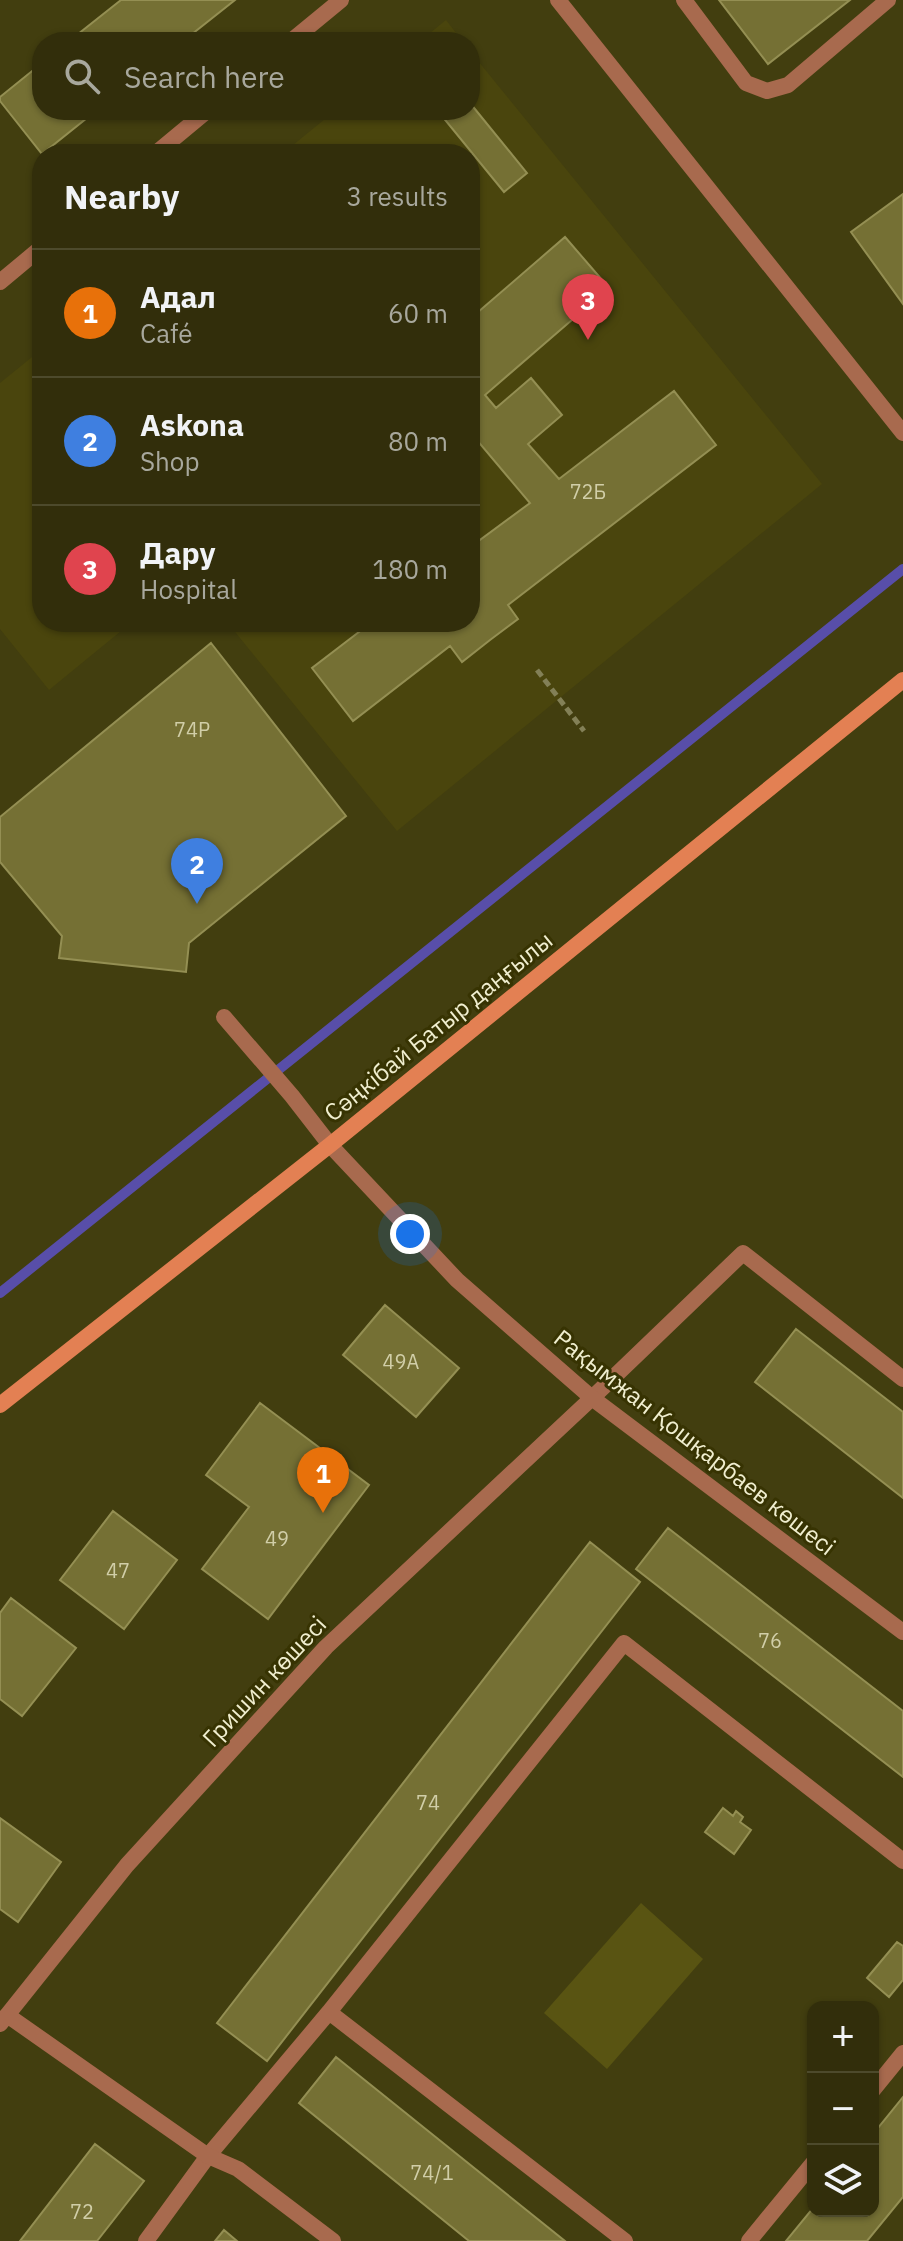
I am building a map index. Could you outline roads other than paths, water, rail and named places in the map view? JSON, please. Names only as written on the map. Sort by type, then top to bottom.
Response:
[{"type":"main road","name":"Сәңкібай Батыр даңғылы","points":[[0,1405],[330,1145],[903,680]]},
{"type":"street","points":[[302,32],[341,0]]},
{"type":"street","points":[[558,0],[903,433]]},
{"type":"street","points":[[684,0],[746,83],[767,91],[788,85],[888,0]]},
{"type":"street","points":[[167,144],[196,120]]},
{"type":"street","points":[[0,282],[32,255]]},
{"type":"street","name":"Рақымжан Қошқарбаев көшесі","points":[[224,1017],[330,1145],[457,1280],[592,1398],[903,1632]]},
{"type":"street","name":"Гришин көшесі","points":[[4,2020],[127,1865],[326,1647],[743,1253],[903,1379]]},
{"type":"street","points":[[146,2241],[208,2156],[329,2012],[624,1643],[903,1861]]},
{"type":"street","points":[[329,2012],[625,2241]]},
{"type":"street","points":[[4,2020],[208,2156],[238,2169],[333,2241]]},
{"type":"street","points":[[879,2083],[903,2053]]},
{"type":"street","points":[[749,2241],[807,2170]]},
{"type":"waterway","points":[[0,1293],[903,569]]},
{"type":"place","name":"Дару","points":[[588,340]]},
{"type":"place","name":"Askona","points":[[197,904]]},
{"type":"place","name":"Адал","points":[[323,1513]]}]
